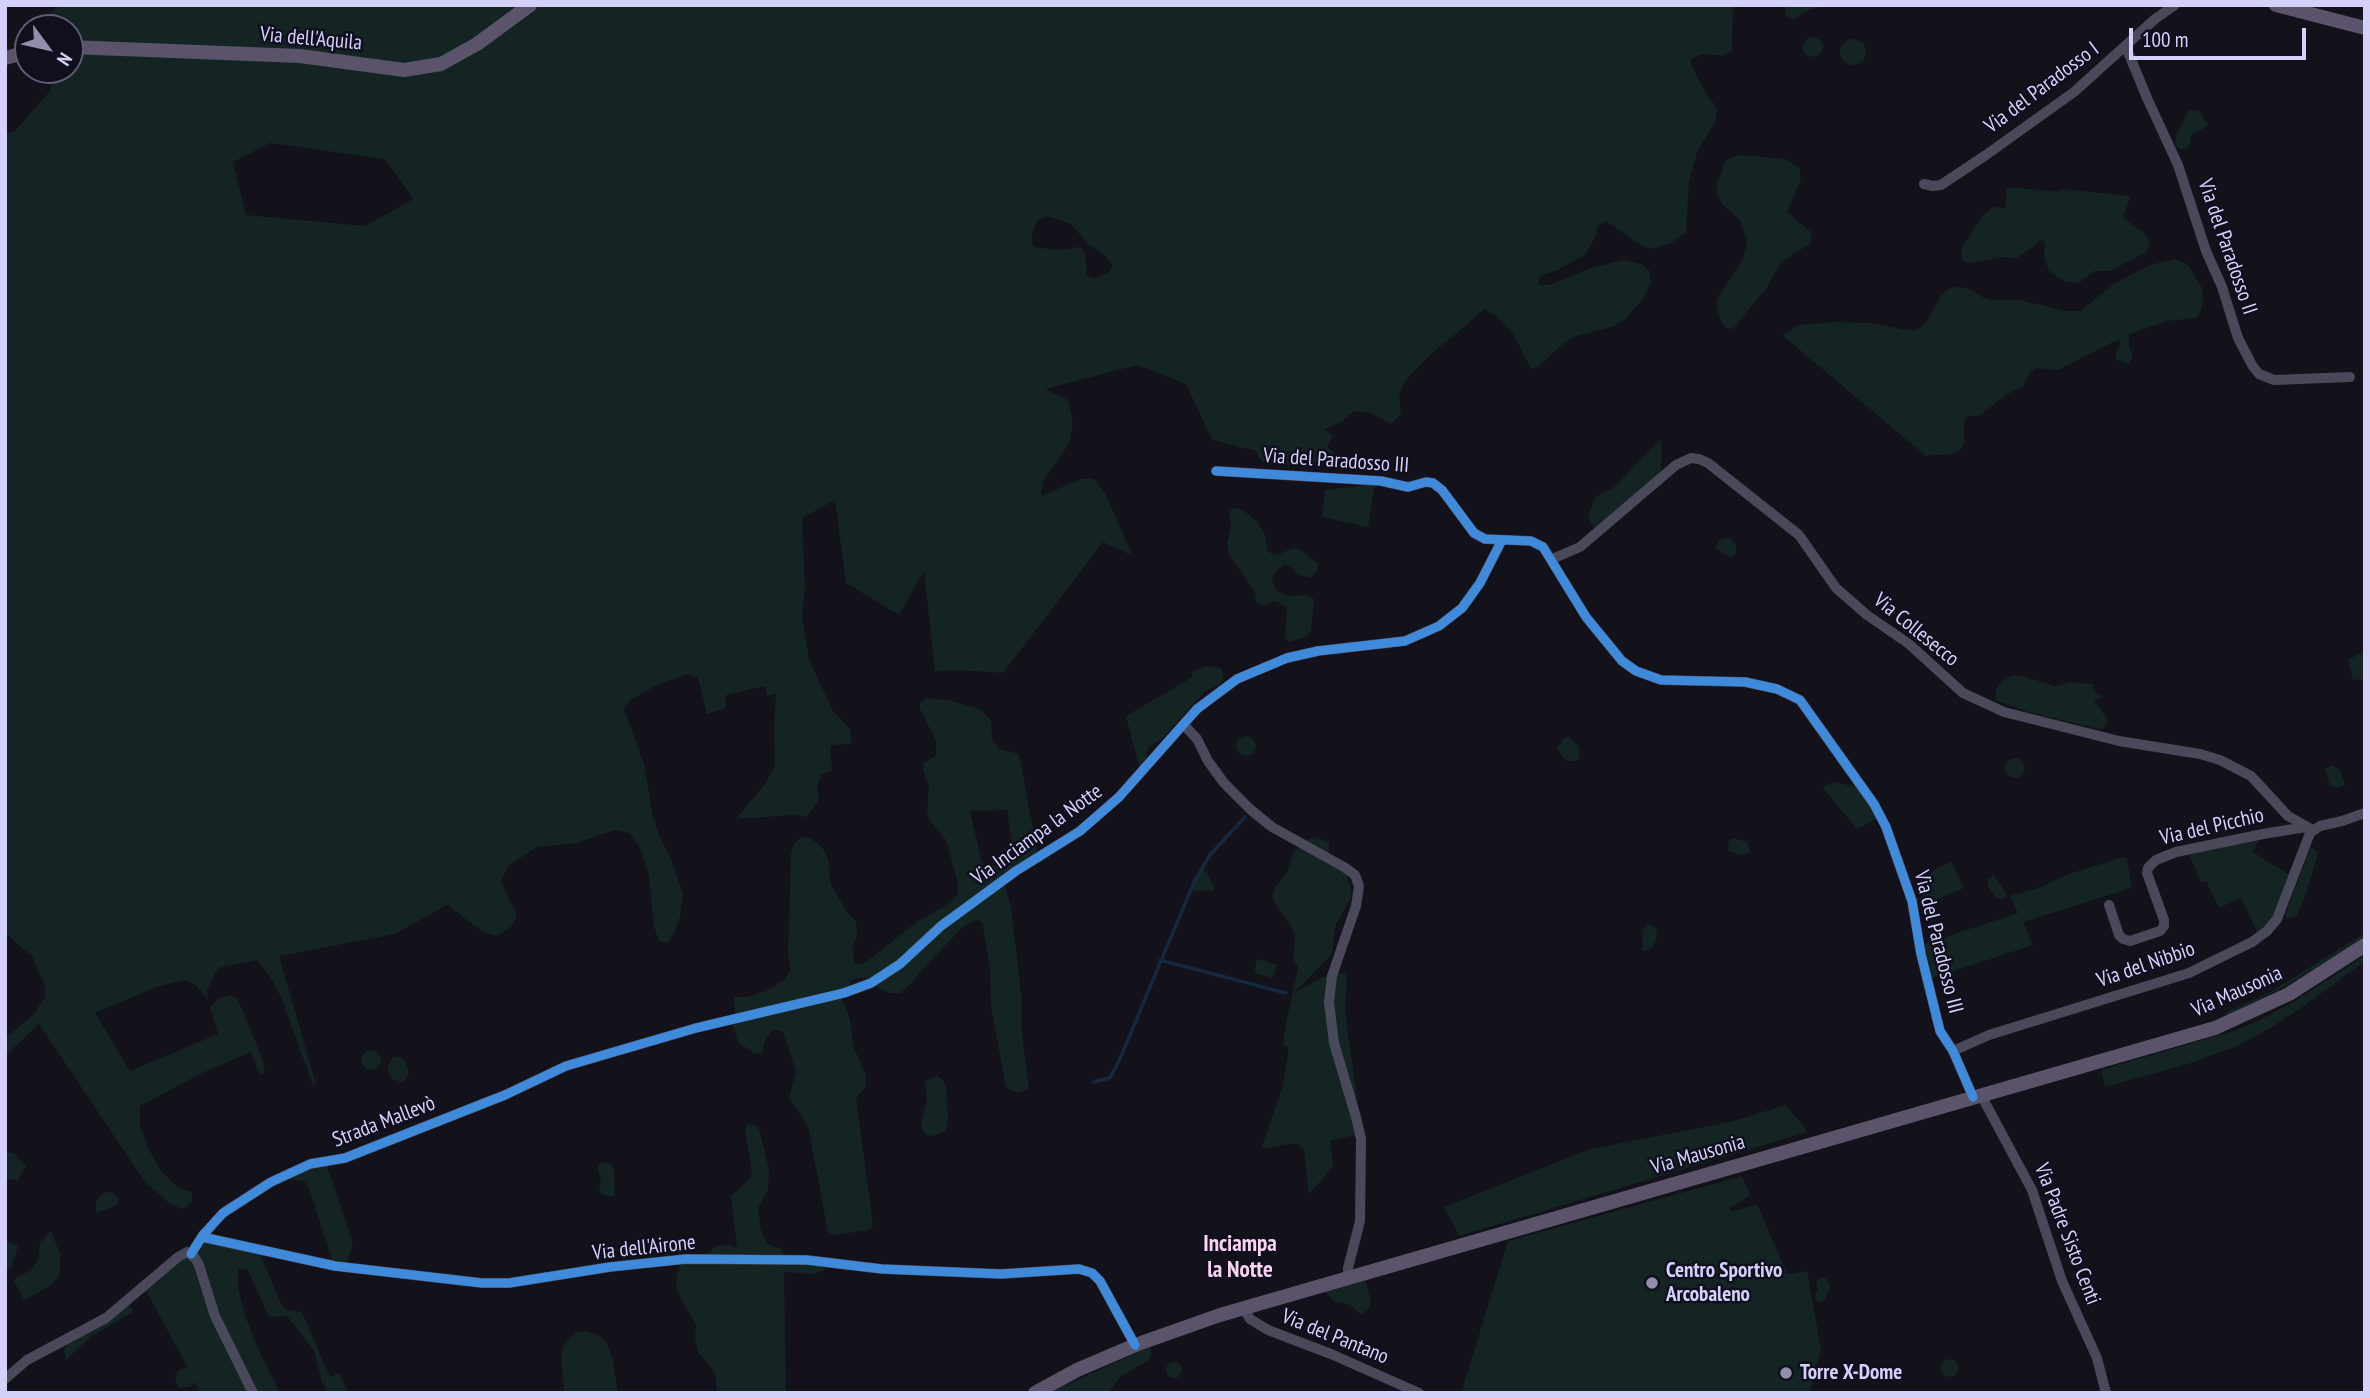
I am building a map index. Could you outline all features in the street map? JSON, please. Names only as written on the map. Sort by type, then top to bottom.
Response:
[{"type":"main road","name":"Via dell'Aquila","points":[[84,48],[300,56],[404,70],[441,64],[477,44],[530,5]]},
{"type":"main road","points":[[2276,5],[2365,28]]},
{"type":"main road","name":"Via Mausonia","points":[[1035,1393],[1077,1370],[1135,1345],[1243,1308],[2232,1021],[2289,994],[2365,945]]},
{"type":"street","name":"Via del Paradosso I","points":[[1924,184],[1941,185],[2074,92],[2155,19],[2175,5]]},
{"type":"street","name":"Via del Paradosso II","points":[[2126,47],[2178,165],[2238,338],[2252,365],[2259,374],[2274,380],[2350,377]]},
{"type":"street","name":"Via Collesecco","points":[[1552,559],[1580,547],[1676,465],[1691,458],[1699,459],[1708,463],[1799,535],[1826,576],[1843,594],[1909,644],[1963,693],[2004,712],[2119,741],[2220,760],[2257,780],[2284,812],[2309,829]]},
{"type":"street","name":"Via del Paradosso III","points":[[1216,471],[1381,481],[1408,487],[1433,483],[1443,490],[1474,533],[1485,539],[1534,542],[1543,547],[1586,617],[1622,661],[1636,671],[1661,680],[1745,682],[1796,696],[1874,804],[1886,827],[1912,901],[1921,954],[1940,1031],[1977,1096]]},
{"type":"street","name":"Via Inciampa la Notte","points":[[610,1053],[696,1028],[845,993],[871,983],[900,964],[941,926],[984,894],[1080,831],[1119,797],[1197,709],[1237,679],[1287,658],[1318,651],[1405,641],[1439,626],[1462,608],[1480,583],[1502,540]]},
{"type":"street","points":[[1184,725],[1224,783],[1251,810],[1272,827],[1344,867],[1355,875],[1359,886],[1356,906],[1332,976],[1329,1002],[1334,1043],[1361,1139],[1360,1221],[1348,1276]]},
{"type":"street","points":[[2309,829],[2365,813]]},
{"type":"street","name":"Via del Picchio","points":[[2109,905],[2119,935],[2123,939],[2130,941],[2160,931],[2164,920],[2147,873],[2156,860],[2176,852],[2263,834],[2309,829]]},
{"type":"street","name":"Via del Nibbio","points":[[1952,1051],[2001,1031],[2189,973],[2252,942],[2277,919],[2309,829]]},
{"type":"street","name":"Strada Mallevò","points":[[191,1254],[223,1213],[281,1177],[310,1164],[345,1158],[505,1095],[566,1066],[610,1053]]},
{"type":"street","name":"Via Padre Sisto Centi","points":[[1977,1096],[2032,1190],[2062,1282],[2097,1358],[2106,1393]]},
{"type":"street","name":"Via dell'Airone","points":[[202,1237],[335,1266],[482,1283],[509,1283],[610,1267],[686,1259],[807,1260],[882,1269],[1001,1275],[1079,1269],[1092,1273],[1100,1281],[1135,1345]]},
{"type":"street","points":[[5,1379],[27,1360],[106,1318],[187,1252],[199,1265],[215,1316],[253,1393]]},
{"type":"street","name":"Via del Pantano","points":[[1243,1308],[1250,1319],[1268,1330],[1331,1354],[1419,1393]]},
{"type":"shaded area","points":[[60,5],[523,5],[474,40],[439,60],[404,65],[84,44],[84,14],[50,14]]},
{"type":"shaded area","points":[[540,5],[1733,5],[1732,50],[1724,56],[1703,54],[1691,59],[1708,97],[1717,107],[1716,120],[1697,152],[1689,182],[1686,232],[1671,243],[1650,249],[1606,221],[1598,226],[1586,254],[1558,270],[1542,275],[1538,282],[1540,285],[1549,285],[1593,267],[1624,260],[1641,264],[1649,270],[1651,283],[1644,297],[1626,319],[1614,326],[1573,337],[1539,366],[1531,369],[1514,335],[1495,315],[1485,309],[1428,357],[1405,381],[1399,396],[1401,414],[1391,424],[1371,413],[1354,411],[1341,422],[1324,429],[1333,436],[1327,447],[1339,460],[1333,464],[1270,465],[1261,461],[1256,451],[1212,440],[1186,384],[1137,365],[1045,389],[1068,400],[1073,423],[1070,442],[1043,482],[1041,496],[1081,479],[1093,478],[1106,495],[1133,556],[1103,542],[1003,673],[956,670],[935,672],[924,571],[899,615],[846,583],[835,500],[802,518],[805,591],[802,614],[809,660],[833,711],[850,729],[852,743],[830,746],[832,771],[821,775],[817,789],[819,800],[807,817],[793,815],[736,819],[765,784],[775,765],[776,693],[767,696],[765,686],[726,695],[725,708],[707,714],[698,678],[688,674],[661,683],[630,700],[624,709],[644,764],[653,816],[683,894],[680,916],[668,943],[659,941],[654,926],[649,875],[639,846],[629,833],[615,830],[577,843],[537,847],[508,866],[501,882],[517,915],[512,926],[496,936],[482,931],[447,905],[395,934],[279,956],[316,1084],[313,1085],[273,981],[257,960],[218,968],[207,990],[208,1000],[196,985],[185,980],[156,987],[95,1013],[130,1071],[218,1034],[210,1007],[219,998],[231,995],[237,999],[242,1009],[260,1053],[264,1073],[260,1075],[251,1052],[202,1073],[140,1106],[140,1125],[149,1150],[162,1172],[179,1188],[192,1192],[192,1202],[183,1209],[170,1204],[145,1182],[39,1024],[5,1056],[5,1038],[33,1015],[45,997],[45,987],[32,956],[5,933],[5,133],[15,131],[50,91],[51,84],[84,84],[84,53],[442,69]],"holes":[[[270,143],[385,159],[413,199],[365,226],[246,215],[233,162]],[[1047,216],[1071,224],[1088,244],[1106,256],[1113,266],[1108,273],[1095,278],[1087,276],[1085,253],[1080,247],[1057,250],[1034,247],[1031,241],[1038,220]]]},
{"type":"shaded area","points":[[1785,5],[1832,5],[1811,9],[1792,20],[1785,15]]},
{"type":"shaded area","points":[[1813,37],[1820,40],[1823,47],[1820,54],[1813,57],[1806,54],[1803,47],[1806,40]]},
{"type":"shaded area","points":[[1853,39],[1862,43],[1866,52],[1862,61],[1853,65],[1844,61],[1840,52],[1844,43]]},
{"type":"shaded area","points":[[2189,110],[2200,111],[2208,126],[2191,135],[2189,147],[2181,150],[2175,145],[2176,135]]},
{"type":"shaded area","points":[[1741,155],[1785,159],[1799,167],[1801,179],[1787,212],[1811,232],[1811,243],[1781,262],[1768,286],[1733,329],[1726,328],[1722,323],[1717,299],[1743,259],[1747,242],[1740,220],[1722,204],[1717,193],[1717,183],[1725,162],[1731,157]]},
{"type":"shaded area","points":[[2007,187],[2131,196],[2123,217],[2147,236],[2150,244],[2145,253],[2110,271],[2094,271],[2079,283],[2064,281],[2049,271],[2044,257],[2045,242],[2041,240],[2017,258],[2004,257],[1968,263],[1963,261],[1962,248],[1982,216],[1993,207],[2005,208]]},
{"type":"shaded area","points":[[2176,259],[2188,265],[2202,288],[2203,303],[2196,318],[2167,321],[2129,334],[2129,347],[2133,356],[2129,364],[2117,360],[2115,356],[2120,345],[2119,339],[2058,370],[2036,368],[2023,386],[2006,395],[1979,416],[1967,416],[1964,424],[1964,444],[1959,451],[1950,454],[1926,456],[1782,335],[1799,325],[1836,322],[1870,323],[1914,331],[1926,323],[1941,295],[1950,288],[1959,287],[1990,300],[2019,300],[2066,311],[2080,311],[2114,284],[2150,265]]},
{"type":"shaded area","points":[[1661,439],[1661,476],[1596,531],[1588,518],[1595,497],[1613,488]]},
{"type":"shaded area","points":[[1375,484],[1368,527],[1322,517],[1325,490]]},
{"type":"shaded area","points":[[1234,508],[1241,509],[1257,521],[1265,535],[1268,552],[1277,555],[1293,548],[1299,549],[1318,563],[1318,568],[1311,578],[1299,575],[1284,565],[1276,571],[1272,579],[1276,590],[1283,594],[1307,595],[1314,599],[1311,631],[1307,636],[1289,642],[1285,638],[1287,607],[1275,601],[1263,606],[1258,604],[1255,600],[1256,593],[1229,555],[1229,512]]},
{"type":"shaded area","points":[[1725,538],[1736,544],[1736,554],[1731,558],[1715,548],[1718,541]]},
{"type":"shaded area","points":[[2365,651],[2365,679],[2353,680],[2348,660]]},
{"type":"shaded area","points":[[1206,666],[1220,668],[1223,679],[1220,684],[1204,692],[1164,737],[1149,747],[1140,770],[1126,716],[1193,677],[1191,672]]},
{"type":"shaded area","points":[[2012,676],[2022,676],[2055,686],[2071,682],[2093,684],[2093,690],[2102,697],[2094,701],[2108,720],[2102,730],[2028,712],[1995,700],[1996,690],[2002,681]]},
{"type":"shaded area","points":[[926,698],[948,700],[980,709],[991,720],[992,740],[1000,749],[1019,754],[1038,855],[871,981],[867,978],[854,979],[844,991],[736,1017],[733,997],[747,997],[766,991],[784,980],[791,970],[788,954],[791,853],[794,843],[802,837],[810,838],[822,847],[828,860],[831,885],[847,912],[856,921],[857,936],[852,949],[854,962],[857,964],[863,964],[958,894],[946,840],[930,821],[927,812],[929,786],[923,771],[924,763],[936,755],[936,741],[920,709],[920,703]],"holes":[[[1007,810],[1015,861],[995,866],[982,863],[970,811]]]},
{"type":"shaded area","points":[[1246,736],[1253,739],[1256,746],[1253,753],[1246,756],[1239,753],[1236,746],[1239,739]]},
{"type":"shaded area","points":[[1568,737],[1579,746],[1580,758],[1576,761],[1566,761],[1557,749],[1563,739]]},
{"type":"shaded area","points":[[2015,758],[2022,761],[2025,768],[2022,775],[2015,778],[2008,775],[2005,768],[2008,761]]},
{"type":"shaded area","points":[[2331,765],[2340,770],[2345,785],[2338,788],[2330,786],[2325,769]]},
{"type":"shaded area","points":[[1834,782],[1860,788],[1876,799],[1885,815],[1857,829],[1822,787]]},
{"type":"shaded area","points":[[1315,837],[1329,842],[1329,860],[1344,870],[1351,887],[1351,897],[1335,927],[1332,954],[1294,993],[1321,978],[1347,972],[1345,1012],[1362,1133],[1330,1141],[1333,1167],[1309,1194],[1304,1149],[1297,1143],[1261,1149],[1283,1086],[1289,1047],[1283,1045],[1285,1028],[1298,968],[1293,958],[1293,930],[1274,902],[1273,896],[1275,887],[1287,873],[1293,852],[1306,840]]},
{"type":"shaded area","points":[[1733,838],[1747,842],[1751,853],[1741,855],[1729,851],[1728,842]]},
{"type":"shaded area","points":[[2259,839],[2253,852],[2291,876],[2276,913],[2258,934],[2241,898],[2219,908],[2206,881],[2201,882],[2189,854]]},
{"type":"shaded area","points":[[2311,847],[2317,851],[2317,857],[2305,896],[2297,916],[2287,919],[2285,915]]},
{"type":"shaded area","points":[[2120,858],[2127,858],[2132,888],[2023,922],[2033,945],[1932,978],[1924,944],[2018,913],[2010,896]]},
{"type":"shaded area","points":[[1951,861],[1964,888],[1925,904],[1922,884],[1931,872]]},
{"type":"shaded area","points":[[1204,869],[1215,888],[1213,892],[1194,892],[1191,888],[1192,882],[1198,872]]},
{"type":"shaded area","points":[[1993,875],[2005,891],[2007,896],[2004,898],[1997,899],[1988,886],[1988,879]]},
{"type":"shaded area","points":[[1004,883],[1011,906],[1029,1088],[1020,1092],[1013,1092],[1006,1087],[991,1006],[990,969],[982,922],[977,920],[965,925],[900,993],[889,993],[872,984]]},
{"type":"shaded area","points":[[1648,924],[1656,928],[1657,935],[1654,946],[1645,951],[1642,950],[1641,931]]},
{"type":"shaded area","points":[[2365,933],[2365,936],[2336,956],[2280,989],[2227,1015],[2225,1013],[2272,991]]},
{"type":"shaded area","points":[[2364,956],[2364,962],[2305,1005],[2237,1046],[2188,1064],[2105,1087],[2101,1070],[2256,1022],[2295,1001]]},
{"type":"shaded area","points":[[1257,959],[1277,965],[1273,978],[1254,973]]},
{"type":"shaded area","points":[[841,996],[850,1020],[854,1048],[866,1075],[866,1087],[856,1098],[873,1225],[870,1230],[833,1235],[828,1232],[808,1126],[789,1098],[796,1072],[783,1032],[774,1029],[766,1038],[762,1053],[755,1054],[738,1042],[732,1022]]},
{"type":"shaded area","points":[[371,1050],[378,1053],[381,1060],[378,1067],[371,1070],[364,1067],[361,1060],[364,1053]]},
{"type":"shaded area","points":[[398,1056],[405,1061],[409,1073],[401,1082],[392,1079],[387,1068],[393,1057]]},
{"type":"shaded area","points":[[936,1075],[946,1085],[948,1119],[946,1130],[934,1136],[927,1135],[921,1125],[927,1099],[925,1082]]},
{"type":"shaded area","points":[[1786,1105],[1808,1132],[1459,1236],[1444,1207],[1590,1149],[1730,1122]]},
{"type":"shaded area","points":[[748,1124],[759,1129],[769,1169],[768,1190],[758,1208],[761,1230],[766,1243],[783,1250],[783,1257],[703,1257],[716,1246],[737,1247],[731,1196],[750,1178],[752,1172],[745,1128]]},
{"type":"shaded area","points":[[5,1152],[14,1153],[26,1166],[18,1180],[5,1179]]},
{"type":"shaded area","points":[[601,1162],[611,1164],[614,1169],[615,1196],[602,1195],[599,1190],[601,1180],[597,1166]]},
{"type":"shaded area","points":[[326,1163],[353,1242],[347,1263],[332,1260],[308,1185],[304,1181],[286,1179]]},
{"type":"shaded area","name":"Centro Sportivo Arcobaleno","points":[[1742,1176],[1750,1195],[1730,1208],[1732,1212],[1757,1204],[1787,1274],[1807,1271],[1821,1349],[1810,1393],[1461,1393],[1508,1241]]},
{"type":"shaded area","points":[[105,1192],[114,1193],[119,1199],[117,1205],[96,1213],[96,1200]]},
{"type":"shaded area","points":[[51,1231],[60,1254],[60,1276],[48,1287],[24,1300],[14,1281],[16,1277],[30,1271],[38,1260],[40,1243]]},
{"type":"shaded area","points":[[5,1240],[18,1246],[11,1269],[5,1270]]},
{"type":"shaded area","points":[[202,1240],[258,1249],[282,1306],[287,1310],[302,1312],[330,1377],[340,1373],[348,1393],[328,1393],[322,1382],[314,1351],[287,1316],[269,1317],[247,1268],[238,1270],[238,1287],[245,1316],[280,1393],[201,1393],[195,1382],[190,1387],[180,1388],[175,1375],[180,1369],[188,1368],[145,1289]]},
{"type":"shaded area","points":[[681,1262],[828,1264],[824,1270],[814,1274],[784,1272],[786,1393],[717,1393],[715,1373],[698,1352],[696,1326],[677,1291],[676,1277]]},
{"type":"shaded area","points":[[1821,1277],[1827,1279],[1830,1286],[1822,1302],[1815,1297],[1818,1288],[1816,1282]]},
{"type":"shaded area","points":[[1365,1280],[1371,1301],[1369,1308],[1361,1315],[1349,1304],[1334,1301],[1325,1292]]},
{"type":"shaded area","points":[[128,1302],[133,1312],[92,1336],[66,1360],[64,1349],[69,1342]]},
{"type":"shaded area","points":[[587,1331],[600,1336],[606,1342],[612,1357],[618,1393],[564,1393],[561,1357],[564,1344],[575,1333]]},
{"type":"shaded area","points":[[1150,1347],[1149,1360],[1121,1376],[1108,1393],[1048,1393]]},
{"type":"shaded area","points":[[1950,1359],[1956,1362],[1959,1368],[1956,1374],[1950,1377],[1944,1374],[1941,1368],[1944,1362]]},
{"type":"shaded area","points":[[1174,1362],[1182,1370],[1174,1378],[1166,1370]]},
{"type":"waterway","points":[[1093,1082],[1110,1078],[1195,880],[1210,855],[1245,817]]},
{"type":"waterway","points":[[1160,960],[1286,993]]},
{"type":"cycle path","points":[[1216,471],[1381,481],[1408,487],[1433,483],[1442,490],[1474,533],[1485,539],[1531,541],[1543,547],[1586,617],[1622,661],[1636,671],[1661,680],[1745,682],[1777,689],[1800,700],[1874,804],[1886,827],[1912,901],[1921,954],[1940,1031],[1953,1051],[1973,1097]]},
{"type":"cycle path","points":[[191,1254],[203,1235],[223,1213],[271,1182],[310,1164],[345,1158],[505,1095],[566,1066],[696,1028],[844,993],[871,983],[900,964],[941,926],[1016,871],[1080,831],[1119,797],[1197,709],[1237,679],[1287,658],[1318,651],[1405,641],[1439,626],[1462,608],[1480,583],[1502,540]]},
{"type":"cycle path","points":[[202,1237],[335,1266],[482,1283],[509,1283],[610,1267],[686,1259],[807,1260],[882,1269],[1001,1274],[1079,1269],[1092,1273],[1100,1281],[1135,1345]]},
{"type":"place","name":"Centro Sportivo Arcobaleno","points":[[1652,1283]]},
{"type":"place","name":"Torre X-Dome","points":[[1786,1373]]},
{"type":"district","name":"Inciampa la Notte","points":[[1240,1257]]}]
